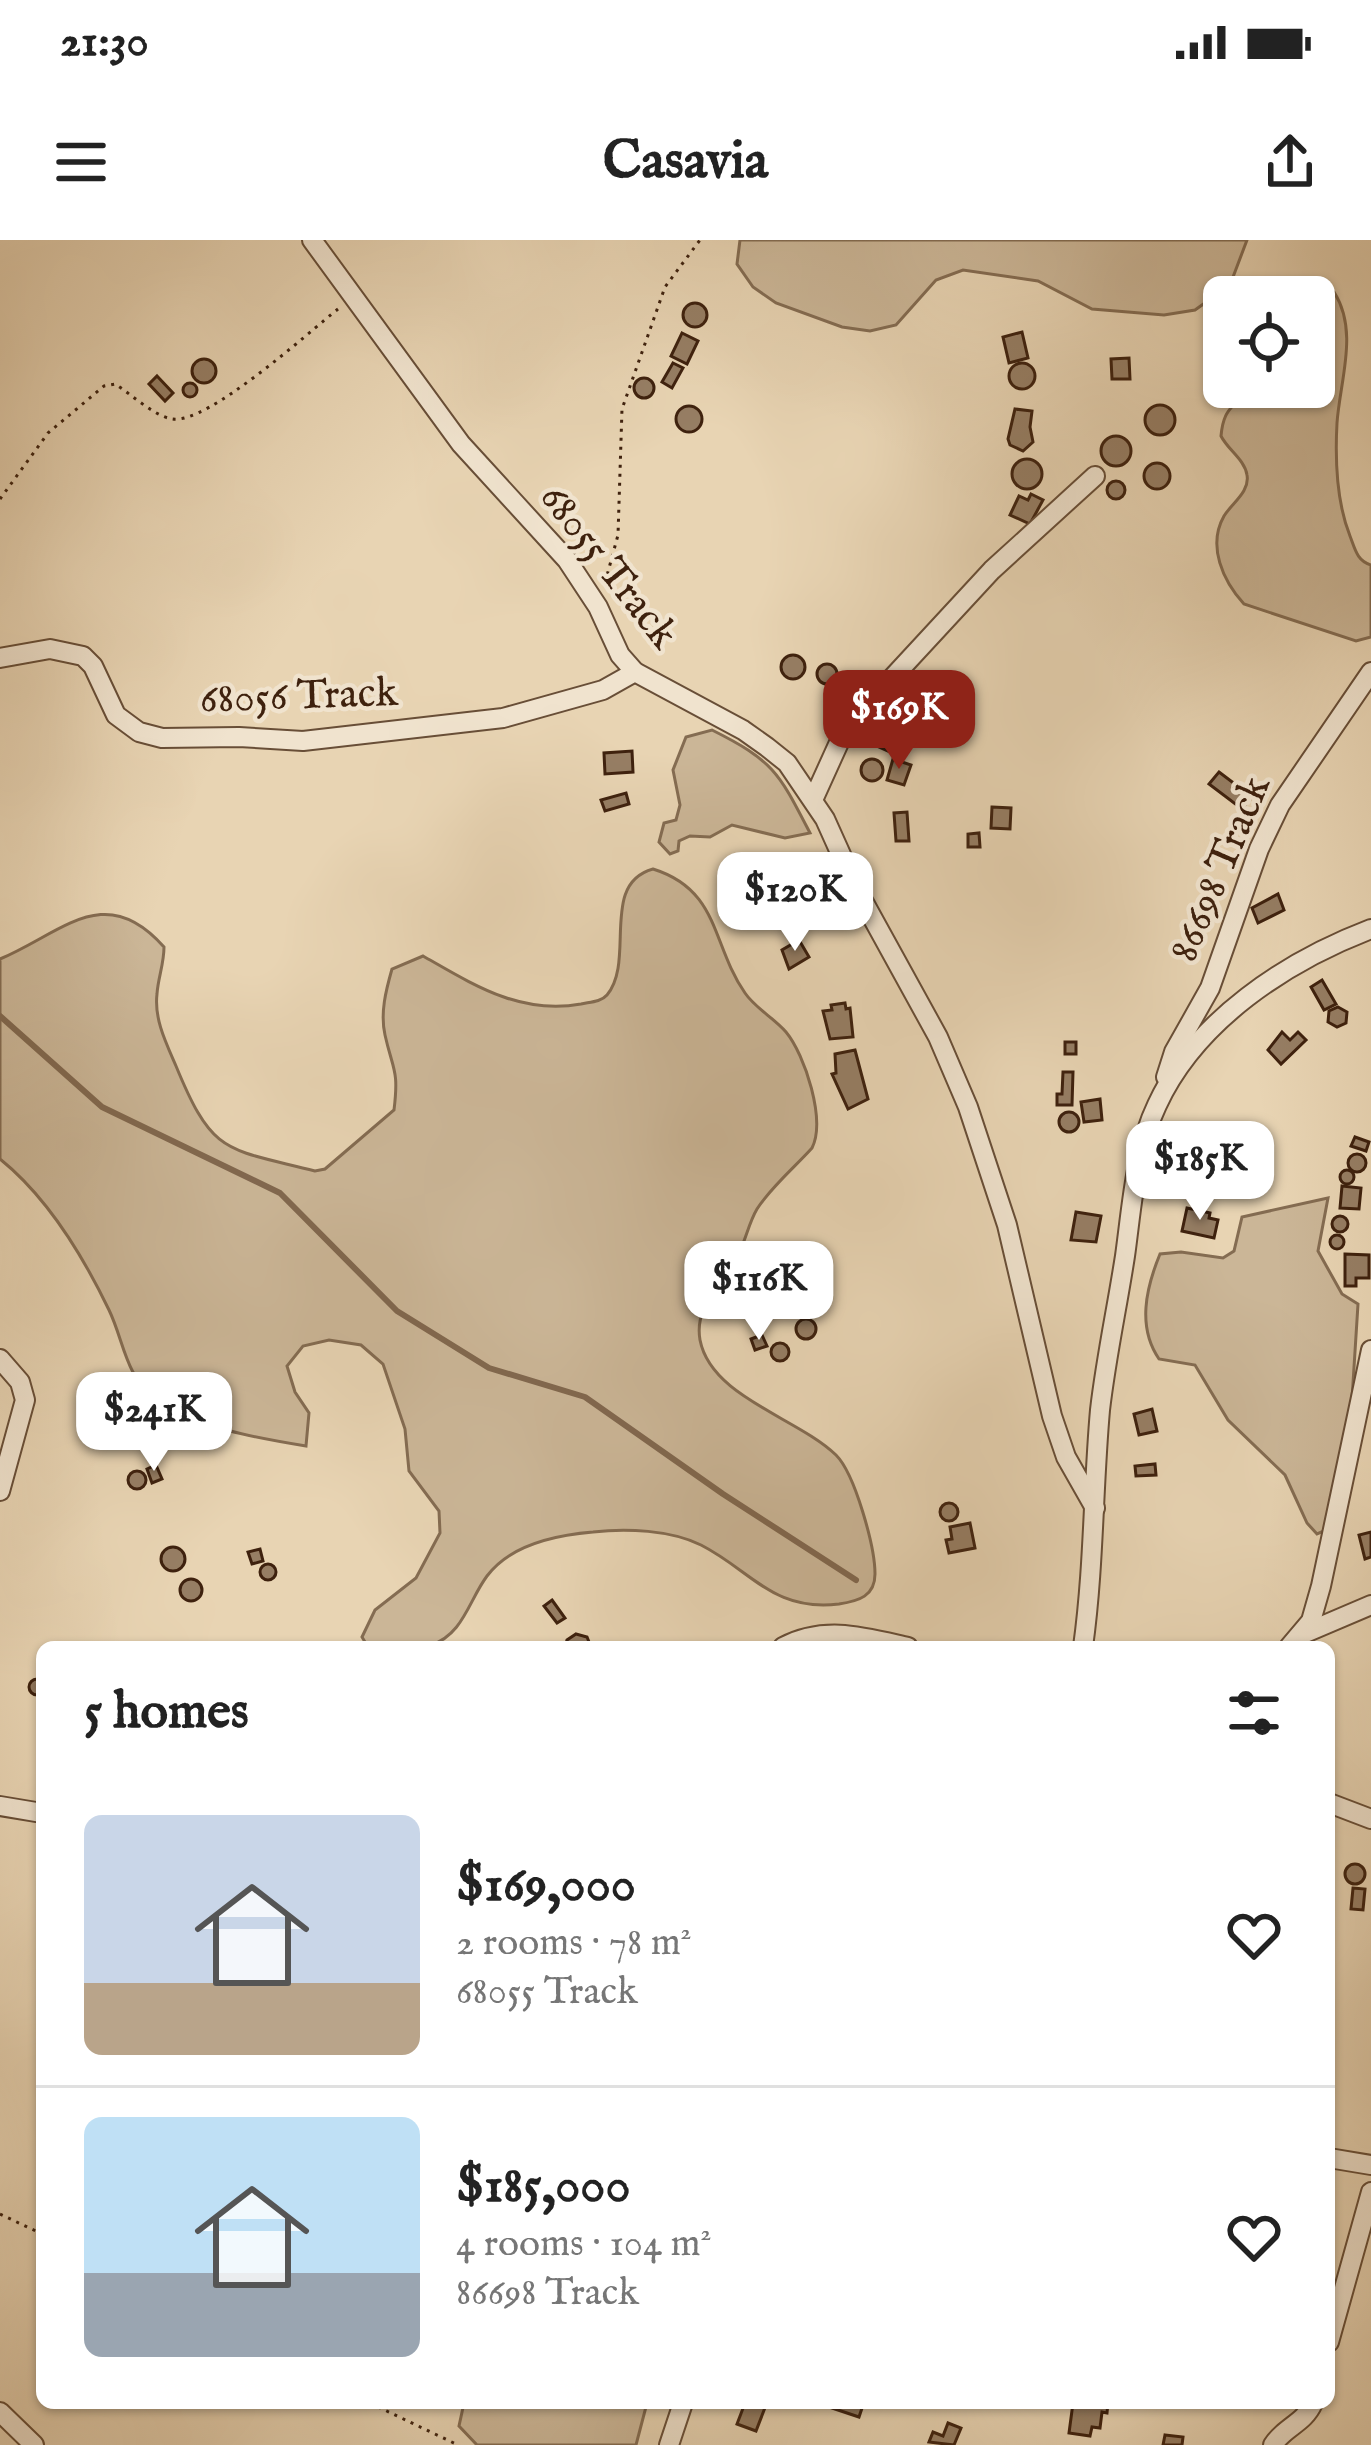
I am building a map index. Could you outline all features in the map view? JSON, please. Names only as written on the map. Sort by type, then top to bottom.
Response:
[{"type":"street","name":"68055 Track","points":[[312,240],[439,415],[567,560],[598,607],[620,656],[635,673],[755,738],[787,763],[813,800],[938,1037],[968,1107],[1007,1226],[1052,1416],[1066,1456],[1095,1508]]},
{"type":"street","points":[[813,800],[842,736],[856,717],[992,570],[1095,476]]},
{"type":"street","name":"68056 Track","points":[[0,658],[50,649],[83,656],[93,666],[116,715],[140,732],[162,738],[238,736],[303,742],[503,718],[603,690],[635,673]]},
{"type":"street","name":"86698 Track","points":[[1157,1104],[1174,1052],[1210,988],[1259,850],[1280,806],[1371,672]]},
{"type":"street","points":[[1084,1641],[1108,1347],[1140,1156],[1157,1104],[1196,1043],[1229,1012],[1305,958],[1371,929]]},
{"type":"street","points":[[1296,1640],[1322,1586],[1371,1350]]},
{"type":"street","points":[[0,1359],[20,1382],[25,1400],[0,1491]]},
{"type":"street","points":[[1296,1640],[1371,1606]]},
{"type":"street","points":[[794,1641],[838,1633],[878,1641]]},
{"type":"street","points":[[1335,1805],[1371,1819]]},
{"type":"street","points":[[0,1806],[36,1813]]},
{"type":"street","points":[[1335,2159],[1371,2165]]},
{"type":"street","points":[[1335,2321],[1371,2192]]},
{"type":"street","points":[[669,2445],[681,2409]]},
{"type":"street","points":[[1273,2445],[1278,2436],[1306,2418],[1310,2409]]},
{"type":"street","points":[[0,2412],[34,2445]]},
{"type":"path","points":[[598,607],[618,536],[622,409],[664,287],[700,240]]},
{"type":"path","points":[[0,499],[48,433],[104,386],[116,384],[170,419],[191,417],[239,388],[355,295]]},
{"type":"path","points":[[0,2214],[36,2231]]},
{"type":"path","points":[[383,2409],[458,2445]]},
{"type":"shaded area","points":[[740,240],[1247,240],[1233,276],[1203,276],[1203,304],[1195,310],[1164,315],[1092,309],[1038,281],[963,270],[936,280],[896,325],[870,331],[842,327],[776,303],[753,287],[737,264]]},
{"type":"shaded area","points":[[1335,294],[1347,339],[1337,423],[1339,495],[1355,550],[1371,565],[1371,637],[1356,641],[1244,604],[1230,585],[1220,563],[1217,539],[1247,475],[1221,436],[1231,408],[1335,408]]},
{"type":"shaded area","points":[[712,730],[773,771],[810,833],[785,838],[732,825],[710,837],[679,841],[678,851],[670,854],[659,842],[664,823],[676,820],[680,805],[673,770],[686,737]]},
{"type":"shaded area","points":[[653,869],[691,890],[711,920],[745,993],[793,1042],[806,1071],[817,1121],[812,1148],[757,1209],[736,1259],[705,1306],[700,1340],[707,1360],[738,1392],[820,1442],[843,1464],[868,1529],[875,1574],[872,1588],[846,1603],[797,1602],[689,1540],[634,1530],[579,1533],[508,1556],[487,1576],[458,1625],[442,1640],[364,1641],[375,1610],[416,1578],[440,1533],[439,1511],[409,1471],[405,1429],[383,1364],[361,1345],[329,1340],[303,1346],[287,1366],[295,1392],[309,1413],[306,1446],[208,1424],[171,1408],[145,1389],[131,1369],[109,1310],[75,1248],[33,1191],[0,1159],[0,959],[83,918],[103,914],[143,927],[164,947],[157,994],[159,1022],[201,1117],[226,1144],[315,1171],[325,1169],[394,1110],[395,1078],[383,1018],[392,969],[423,956],[479,987],[518,1001],[559,1006],[599,1000],[615,980],[622,906],[637,877]]},
{"type":"shaded area","points":[[1328,1198],[1318,1251],[1342,1294],[1358,1304],[1352,1399],[1324,1531],[1317,1534],[1285,1475],[1228,1420],[1195,1365],[1159,1359],[1148,1334],[1146,1307],[1160,1254],[1223,1258],[1234,1251],[1242,1217]]},
{"type":"shaded area","points":[[463,2409],[645,2409],[636,2445],[477,2445],[459,2426]]},
{"type":"building","points":[[695,303],[707,315],[695,327],[683,315]]},
{"type":"building","points":[[1022,332],[1028,358],[1009,363],[1003,337]]},
{"type":"building","points":[[682,333],[698,341],[687,364],[671,356]]},
{"type":"building","points":[[1129,358],[1130,379],[1112,379],[1111,359]]},
{"type":"building","points":[[204,359],[216,371],[204,383],[192,371]]},
{"type":"building","points":[[673,363],[683,368],[672,388],[662,382]]},
{"type":"building","points":[[1022,363],[1035,376],[1022,389],[1009,376]]},
{"type":"building","points":[[157,376],[173,393],[165,401],[149,384]]},
{"type":"building","points":[[644,378],[654,388],[644,398],[634,388]]},
{"type":"building","points":[[190,383],[197,390],[190,397],[183,390]]},
{"type":"building","points":[[1160,405],[1171,409],[1175,420],[1171,431],[1160,435],[1149,431],[1145,420],[1149,409]]},
{"type":"building","points":[[689,406],[702,419],[689,432],[676,419]]},
{"type":"building","points":[[1015,409],[1032,411],[1033,442],[1023,451],[1008,439]]},
{"type":"building","points":[[1116,436],[1127,440],[1131,451],[1127,462],[1116,466],[1105,462],[1101,451],[1105,440]]},
{"type":"building","points":[[1027,459],[1038,463],[1042,474],[1038,485],[1027,489],[1016,485],[1012,474],[1016,463]]},
{"type":"building","points":[[1157,463],[1170,476],[1157,489],[1144,476]]},
{"type":"building","points":[[1116,481],[1125,490],[1116,499],[1107,490]]},
{"type":"building","points":[[1031,494],[1043,500],[1030,524],[1010,515],[1019,496],[1028,500]]},
{"type":"building","points":[[793,655],[805,667],[793,679],[781,667]]},
{"type":"building","points":[[827,664],[837,674],[827,684],[817,674]]},
{"type":"building","points":[[888,729],[899,734],[895,743],[903,746],[899,756],[879,747]]},
{"type":"building","points":[[632,751],[633,772],[605,774],[604,753]]},
{"type":"building","points":[[872,759],[883,770],[872,781],[861,770]]},
{"type":"building","points":[[893,759],[911,765],[904,785],[887,780]]},
{"type":"building","points":[[1219,772],[1252,797],[1242,809],[1209,784]]},
{"type":"building","points":[[626,793],[629,804],[605,811],[601,800]]},
{"type":"building","points":[[992,807],[1011,808],[1010,829],[991,828]]},
{"type":"building","points":[[907,812],[909,841],[896,841],[894,813]]},
{"type":"building","points":[[979,833],[980,847],[968,847],[968,834]]},
{"type":"building","points":[[774,861],[777,873],[767,876],[763,864]]},
{"type":"building","points":[[1278,894],[1284,910],[1258,923],[1252,908]]},
{"type":"building","points":[[799,940],[809,957],[789,969],[782,950]]},
{"type":"building","points":[[1322,980],[1336,1004],[1324,1010],[1311,987]]},
{"type":"building","points":[[845,1003],[850,1008],[853,1037],[830,1039],[823,1011]]},
{"type":"building","points":[[1338,1007],[1347,1012],[1346,1023],[1337,1027],[1328,1022],[1329,1011]]},
{"type":"building","points":[[1282,1032],[1290,1040],[1298,1032],[1306,1040],[1281,1064],[1268,1050]]},
{"type":"building","points":[[1065,1042],[1076,1042],[1076,1054],[1065,1054]]},
{"type":"building","points":[[855,1050],[868,1099],[848,1109],[832,1074],[836,1073],[835,1054]]},
{"type":"building","points":[[1063,1072],[1073,1072],[1072,1105],[1057,1105]]},
{"type":"building","points":[[1100,1099],[1102,1120],[1084,1122],[1081,1102]]},
{"type":"building","points":[[1069,1112],[1079,1122],[1069,1132],[1059,1122]]},
{"type":"building","points":[[1355,1137],[1369,1142],[1366,1151],[1351,1146]]},
{"type":"building","points":[[1357,1154],[1366,1163],[1357,1172],[1348,1163]]},
{"type":"building","points":[[1347,1170],[1354,1177],[1347,1184],[1340,1177]]},
{"type":"building","points":[[1342,1186],[1361,1188],[1359,1209],[1340,1208]]},
{"type":"building","points":[[1187,1208],[1210,1213],[1209,1218],[1218,1220],[1214,1238],[1182,1231]]},
{"type":"building","points":[[1076,1212],[1101,1216],[1096,1242],[1071,1240]]},
{"type":"building","points":[[1340,1216],[1348,1224],[1340,1232],[1332,1224]]},
{"type":"building","points":[[1337,1235],[1344,1242],[1337,1249],[1330,1242]]},
{"type":"building","points":[[775,1254],[794,1254],[794,1266],[774,1266]]},
{"type":"building","points":[[1345,1254],[1369,1255],[1369,1278],[1356,1278],[1356,1286],[1345,1286]]},
{"type":"building","points":[[810,1273],[811,1289],[799,1290],[797,1274]]},
{"type":"building","points":[[809,1292],[812,1313],[789,1317],[786,1296]]},
{"type":"building","points":[[806,1319],[816,1329],[806,1339],[796,1329]]},
{"type":"building","points":[[762,1335],[767,1346],[755,1350],[751,1339]]},
{"type":"building","points":[[780,1343],[789,1352],[780,1361],[771,1352]]},
{"type":"building","points":[[1152,1409],[1157,1431],[1139,1435],[1134,1414]]},
{"type":"building","points":[[1155,1464],[1156,1475],[1136,1476],[1135,1466]]},
{"type":"building","points":[[156,1465],[162,1479],[152,1483],[147,1469]]},
{"type":"building","points":[[137,1471],[146,1480],[137,1489],[128,1480]]},
{"type":"building","points":[[949,1503],[958,1512],[949,1521],[940,1512]]},
{"type":"building","points":[[970,1523],[975,1548],[949,1553],[950,1527]]},
{"type":"building","points":[[1371,1532],[1371,1557],[1365,1559],[1359,1535]]},
{"type":"building","points":[[173,1547],[182,1550],[182,1568],[173,1571],[164,1568],[161,1559],[164,1550]]},
{"type":"building","points":[[260,1549],[263,1561],[252,1564],[248,1552]]},
{"type":"building","points":[[268,1564],[276,1572],[268,1580],[260,1572]]},
{"type":"building","points":[[191,1579],[202,1590],[191,1601],[180,1590]]},
{"type":"building","points":[[552,1600],[565,1618],[557,1623],[544,1606]]},
{"type":"building","points":[[576,1634],[589,1641],[567,1641]]},
{"type":"building","points":[[1355,1864],[1365,1874],[1355,1884],[1345,1874]]},
{"type":"building","points":[[1353,1888],[1365,1889],[1363,1910],[1351,1909]]},
{"type":"building","points":[[743,2409],[764,2409],[756,2431],[737,2424]]},
{"type":"building","points":[[835,2409],[862,2409],[859,2417]]},
{"type":"building","points":[[1072,2409],[1107,2409],[1102,2412],[1100,2428],[1092,2427],[1090,2436],[1069,2433]]},
{"type":"building","points":[[948,2423],[961,2428],[954,2445],[929,2442],[933,2432],[943,2436]]},
{"type":"building","points":[[1165,2435],[1183,2437],[1182,2445],[1163,2445]]},
{"type":"waterway","points":[[0,1016],[102,1107],[280,1193],[397,1311],[489,1368],[585,1397],[856,1580]]}]
